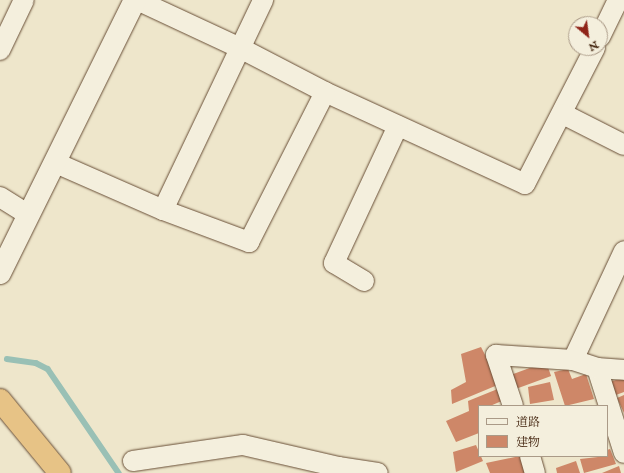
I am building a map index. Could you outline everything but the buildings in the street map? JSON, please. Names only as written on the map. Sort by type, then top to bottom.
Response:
[{"type":"highway","points":[[0,400],[60,473]]},
{"type":"street","points":[[0,49],[24,0]]},
{"type":"street","points":[[163,210],[263,0]]},
{"type":"street","points":[[608,21],[618,0]]},
{"type":"street","points":[[0,273],[56,164],[131,1],[240,48],[325,92],[525,184],[563,114],[591,56]]},
{"type":"street","points":[[56,164],[163,210],[249,242],[325,92]]},
{"type":"street","points":[[563,114],[624,145]]},
{"type":"street","points":[[364,281],[334,263],[398,126]]},
{"type":"street","points":[[0,197],[29,214]]},
{"type":"street","points":[[574,360],[624,251]]},
{"type":"street","points":[[513,405],[496,355],[574,360],[597,368],[624,370]]},
{"type":"street","points":[[597,368],[624,453]]},
{"type":"street","points":[[133,461],[243,445],[339,470],[378,473]]},
{"type":"street","points":[[530,457],[535,473]]},
{"type":"waterway","points":[[7,359],[36,363],[48,369],[119,473]]}]
